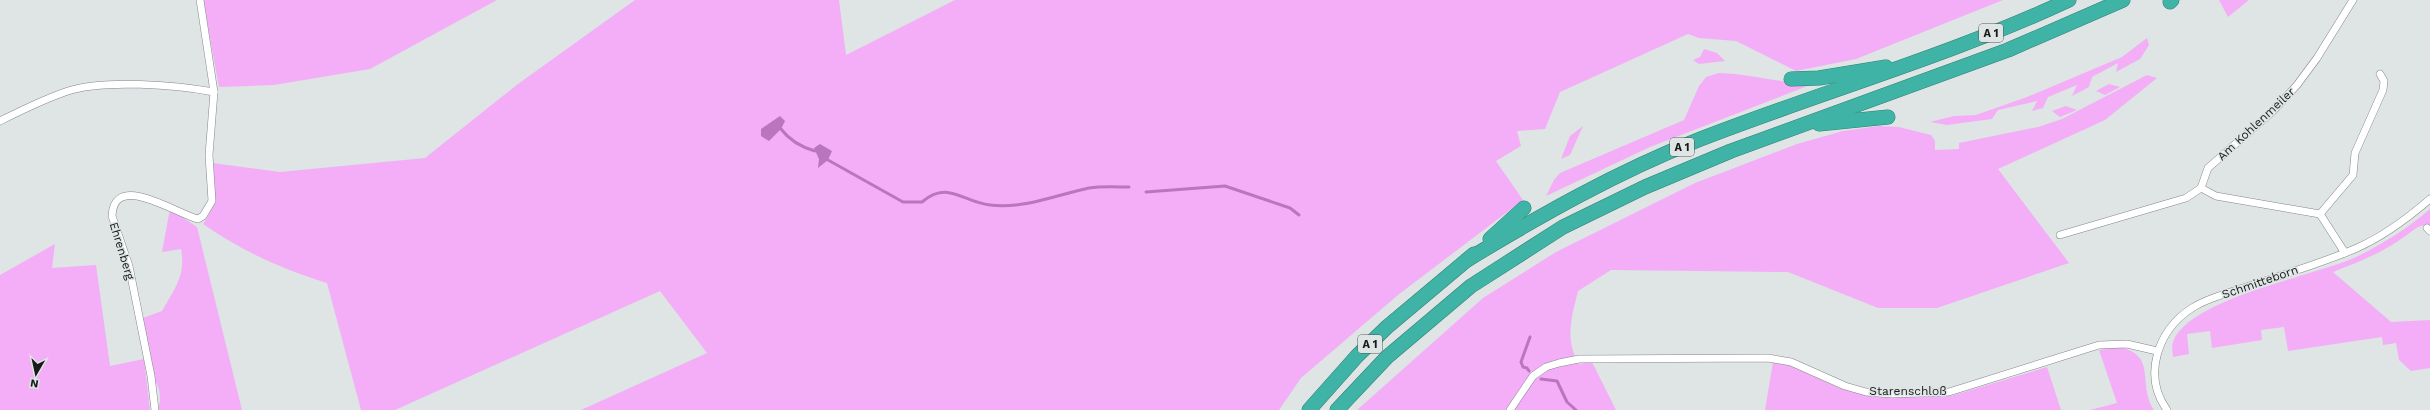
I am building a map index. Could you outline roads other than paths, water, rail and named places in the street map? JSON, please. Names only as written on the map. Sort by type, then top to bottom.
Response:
[{"type":"highway","name":"A 1","points":[[1309,410],[1357,356],[1422,296],[1467,260],[1575,196],[1635,167],[1698,140],[1912,63],[2069,0]]},
{"type":"highway","name":"A 1","points":[[1337,410],[1387,357],[1471,286],[1563,227],[1645,187],[1731,151],[2008,50],[2123,0]]},
{"type":"highway","points":[[1791,79],[1819,78],[1912,63]]},
{"type":"highway","points":[[1803,125],[1888,117]]},
{"type":"highway","points":[[1467,260],[1524,208]]},
{"type":"street","name":"Ehrenberg","points":[[155,410],[151,376],[129,266],[112,216],[112,208],[115,202],[122,197],[134,196],[162,202],[191,217],[198,218],[203,216],[212,201],[208,155],[214,92],[200,0]]},
{"type":"street","name":"Am Kohlenmeiler","points":[[2201,188],[2203,177],[2208,168],[2272,111],[2297,85],[2353,0]]},
{"type":"street","points":[[2320,214],[2353,175],[2355,153],[2383,90],[2384,81],[2380,74]]},
{"type":"street","points":[[0,121],[46,100],[83,87],[159,86],[214,92]]},
{"type":"street","points":[[2060,235],[2186,198],[2201,188],[2216,196],[2320,214],[2345,253]]},
{"type":"street","name":"Schmitteborn","points":[[2167,410],[2161,402],[2155,384],[2155,364],[2157,351],[2170,327],[2193,307],[2345,253],[2392,229],[2430,199]]},
{"type":"street","name":"Starenschloß","points":[[1510,410],[1533,376],[1546,367],[1579,360],[1768,358],[1790,362],[1845,386],[1866,392],[1892,394],[1949,392],[2099,345],[2127,344],[2157,351]]},
{"type":"waterway","points":[[781,129],[796,143],[815,151]]},
{"type":"waterway","points":[[828,160],[903,202],[922,202],[931,196],[948,192],[980,203],[1003,206],[1040,201],[1089,188],[1129,187]]},
{"type":"waterway","points":[[1146,192],[1225,186],[1290,208],[1299,215]]},
{"type":"waterway","points":[[1529,371],[1527,368],[1523,367],[1521,362],[1530,337]]},
{"type":"waterway","points":[[1541,379],[1557,381],[1567,402],[1576,410]]}]
